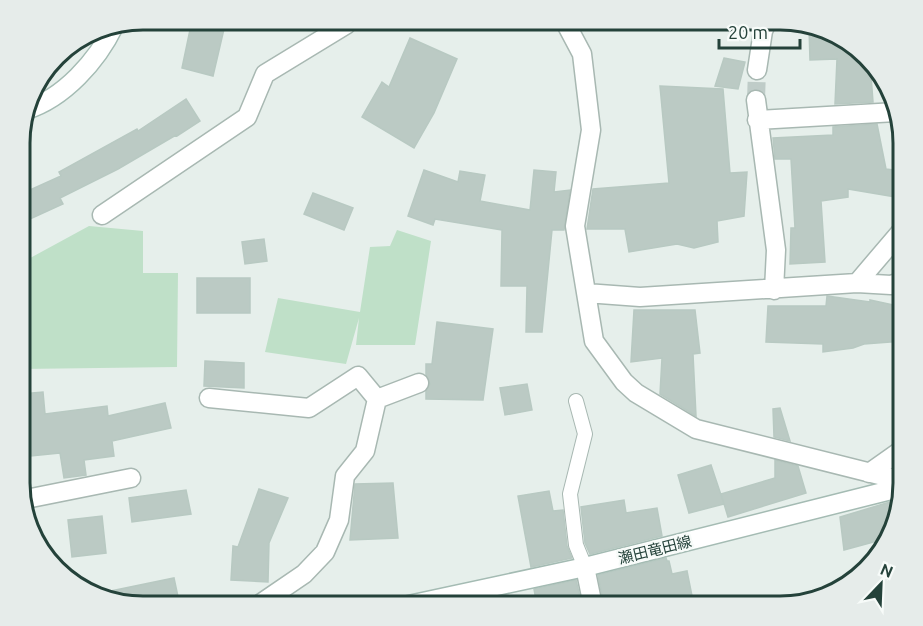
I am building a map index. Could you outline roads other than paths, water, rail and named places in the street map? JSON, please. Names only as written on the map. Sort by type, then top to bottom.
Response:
[{"type":"street","points":[[102,215],[247,117],[266,74],[337,30]]},
{"type":"street","points":[[569,30],[582,54],[591,130],[575,226],[594,341],[624,382],[636,393],[696,429],[893,478]]},
{"type":"street","points":[[757,70],[763,30]]},
{"type":"street","points":[[36,107],[66,87],[98,54],[108,36]]},
{"type":"street","points":[[756,100],[776,250],[774,290]]},
{"type":"street","points":[[757,120],[888,112]]},
{"type":"street","points":[[857,284],[893,241]]},
{"type":"street","points":[[586,293],[640,297],[857,284],[893,284]]},
{"type":"street","points":[[209,398],[309,408],[358,376],[378,399]]},
{"type":"street","points":[[378,399],[419,383]]},
{"type":"street","points":[[272,596],[304,574],[325,552],[339,520],[345,476],[364,451],[378,399]]},
{"type":"street","points":[[868,472],[893,456]]},
{"type":"street","points":[[31,498],[131,478]]},
{"type":"street","name":"瀬田竜田線","points":[[450,596],[585,567],[893,490]]},
{"type":"street","points":[[585,567],[591,596]]},
{"type":"lane","points":[[576,401],[585,434],[570,494],[576,545],[585,567]]},
{"type":"tunnel","points":[[756,100],[757,70]]}]
